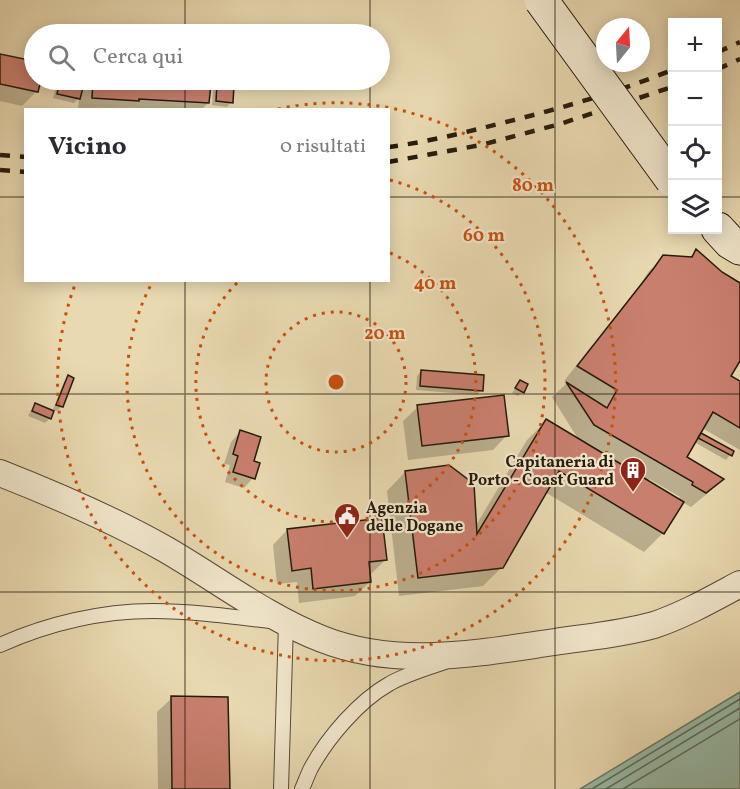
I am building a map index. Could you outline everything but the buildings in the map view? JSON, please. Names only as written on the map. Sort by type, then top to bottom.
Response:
[{"type":"main road","points":[[541,0],[668,175]]},
{"type":"main road","points":[[722,234],[740,248]]},
{"type":"street","points":[[0,473],[101,517],[163,549],[286,623],[346,648],[374,653],[402,656],[463,655],[625,632],[684,613],[740,584]]},
{"type":"lane","points":[[0,645],[30,632],[112,613],[152,611],[195,613],[286,623],[281,789]]},
{"type":"lane","points":[[302,789],[311,768],[325,747],[352,715],[374,694],[391,682],[463,655]]},
{"type":"water","points":[[740,692],[740,789],[580,789]]},
{"type":"railway","points":[[722,50],[740,42]]},
{"type":"railway","points":[[722,67],[740,59]]},
{"type":"railway","points":[[390,147],[447,136],[548,111],[668,72]]},
{"type":"railway","points":[[390,162],[481,145],[560,124],[668,88]]},
{"type":"railway","points":[[0,155],[24,157]]},
{"type":"railway","points":[[0,170],[24,172]]},
{"type":"place","name":"Capitaneria di Porto - Coast Guard","points":[[633,493]]},
{"type":"place","name":"Agenzia delle Dogane","points":[[347,539]]}]
